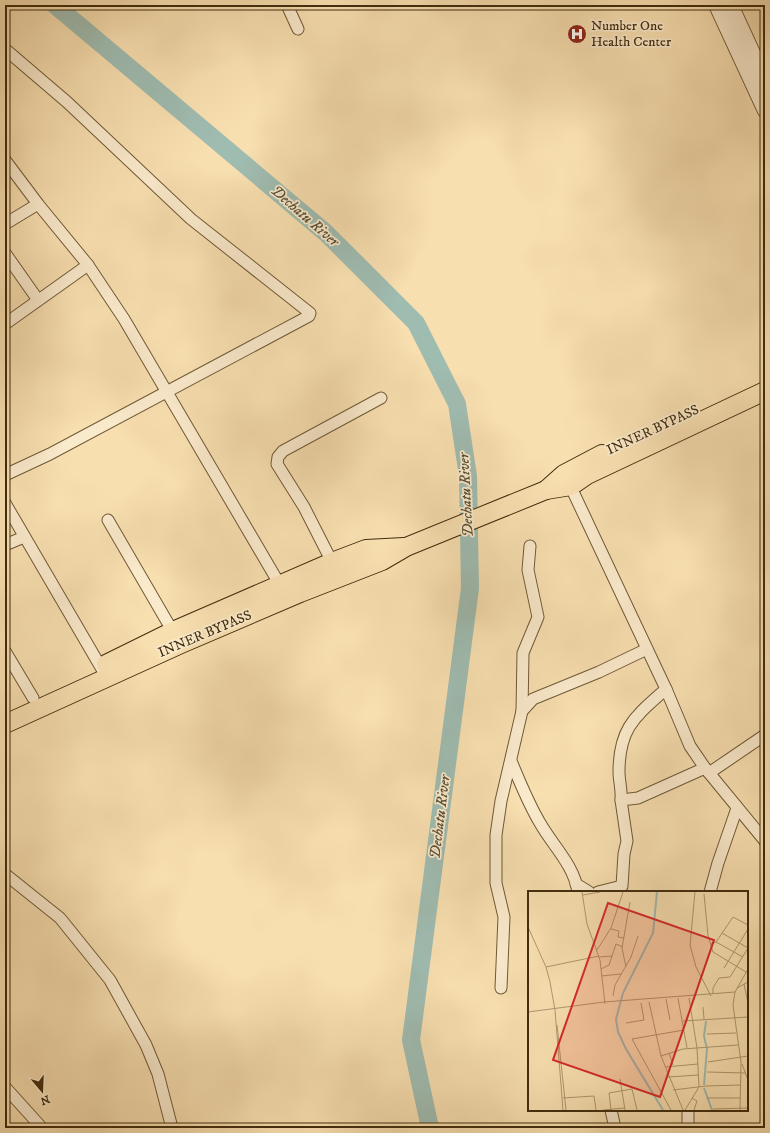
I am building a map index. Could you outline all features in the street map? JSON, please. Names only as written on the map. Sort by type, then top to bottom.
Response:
[{"type":"main road","name":"INNER BYPASS","points":[[177,638],[382,561],[406,547],[546,490],[765,378]]},
{"type":"main road","name":"INNER BYPASS","points":[[567,480],[587,475],[765,391]]},
{"type":"main road","name":"INNER BYPASS","points":[[5,710],[102,672],[177,638],[280,585],[332,562],[366,549],[406,547]]},
{"type":"main road","name":"INNER BYPASS","points":[[5,724],[102,672]]},
{"type":"street","points":[[286,5],[298,29]]},
{"type":"street","points":[[716,5],[765,112]]},
{"type":"street","points":[[731,5],[765,79]]},
{"type":"street","points":[[5,49],[67,102],[191,218],[310,313],[309,316],[50,454],[5,475]]},
{"type":"street","points":[[5,160],[38,204],[88,265],[131,330],[280,585]]},
{"type":"street","points":[[5,224],[38,204]]},
{"type":"street","points":[[5,253],[38,300]]},
{"type":"street","points":[[5,324],[88,265]]},
{"type":"street","points":[[332,562],[304,507],[277,464],[278,457],[283,451],[381,398]]},
{"type":"street","points":[[567,480],[666,689],[690,746],[707,771],[765,841]]},
{"type":"street","points":[[5,504],[102,672]]},
{"type":"street","points":[[108,520],[177,638]]},
{"type":"street","points":[[5,545],[24,537]]},
{"type":"street","points":[[501,988],[504,917],[496,883],[496,835],[501,800],[522,711],[523,653],[538,617],[528,570],[530,546]]},
{"type":"street","points":[[522,711],[526,705],[539,697],[647,649]]},
{"type":"street","points":[[5,651],[33,698]]},
{"type":"street","points":[[523,687],[539,697]]},
{"type":"street","points":[[602,891],[622,886],[624,854],[627,841],[621,800],[620,761],[624,734],[635,716],[666,689]]},
{"type":"street","points":[[621,800],[638,798],[707,771],[765,735]]},
{"type":"street","points":[[511,761],[528,802],[540,824],[574,874],[577,888]]},
{"type":"street","points":[[710,891],[718,863],[737,808]]},
{"type":"street","points":[[5,874],[60,918],[110,980],[146,1045],[158,1074],[172,1128]]},
{"type":"street","points":[[7,1094],[42,1128]]},
{"type":"street","points":[[611,1111],[615,1128]]},
{"type":"street","points":[[688,1111],[688,1128]]},
{"type":"waterway","name":"Dechatu River","points":[[55,5],[326,233],[416,323],[457,404],[468,476],[470,588],[411,1040],[430,1128]]},
{"type":"place","name":"Number One Health Center","points":[[577,34]]}]
